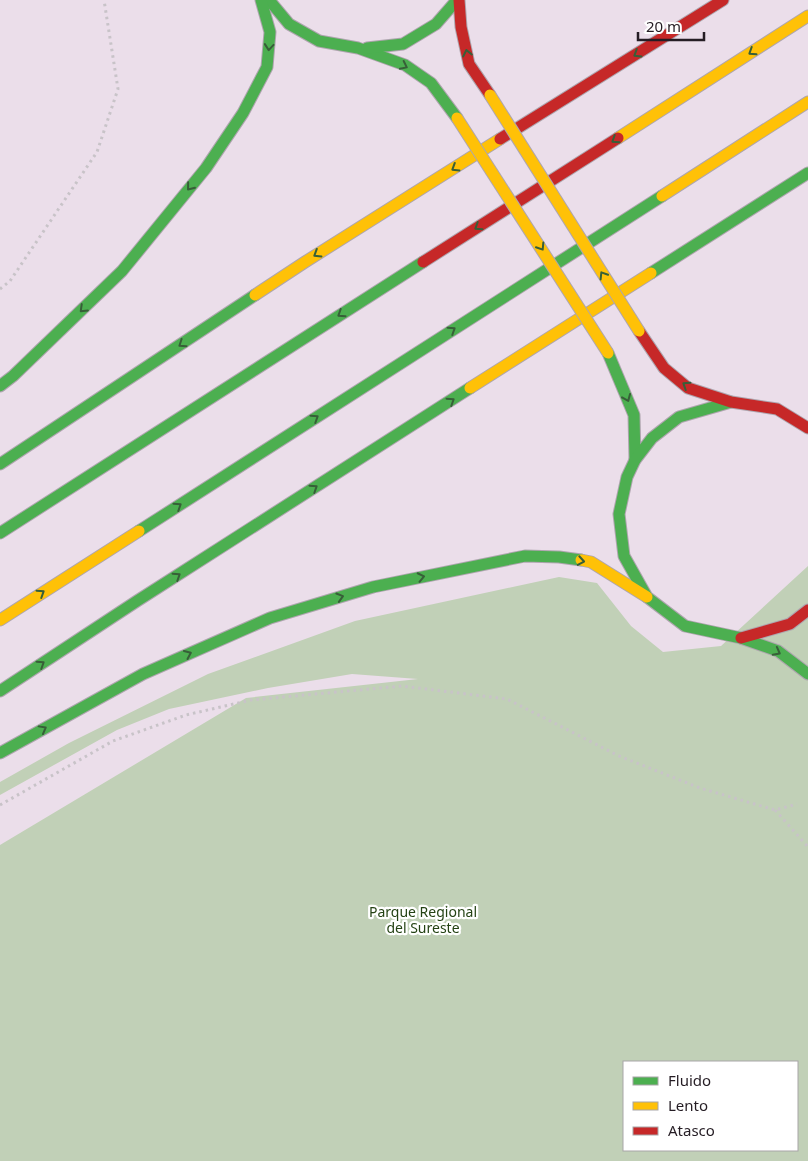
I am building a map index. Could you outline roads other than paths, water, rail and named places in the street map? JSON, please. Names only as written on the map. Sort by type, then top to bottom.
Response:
[{"type":"main road","points":[[0,386],[13,376],[122,271],[211,160],[243,113],[267,67],[270,32],[261,0]]},
{"type":"main road","points":[[269,0],[289,24],[319,41],[358,48],[405,65],[431,83],[457,118],[608,353],[634,415],[635,460]]},
{"type":"main road","points":[[358,48],[403,44],[436,24],[458,0]]},
{"type":"main road","points":[[458,0],[461,27],[469,64],[639,332],[664,368],[688,388],[731,402],[776,409],[808,428]]},
{"type":"main road","points":[[0,464],[305,262],[723,0]]},
{"type":"main road","points":[[0,533],[808,16]]},
{"type":"main road","points":[[0,620],[808,102]]},
{"type":"main road","points":[[0,691],[808,173]]},
{"type":"main road","points":[[646,597],[624,556],[619,514],[627,476],[635,460],[652,438],[680,417],[731,402]]},
{"type":"main road","points":[[0,753],[143,674],[270,618],[374,587],[525,556],[559,557],[591,562],[646,597],[684,626],[741,638],[778,651],[808,674]]},
{"type":"main road","points":[[741,638],[790,624],[808,610]]},
{"type":"park label","name":"Parque Regional del Sureste","points":[[423,920]]}]
